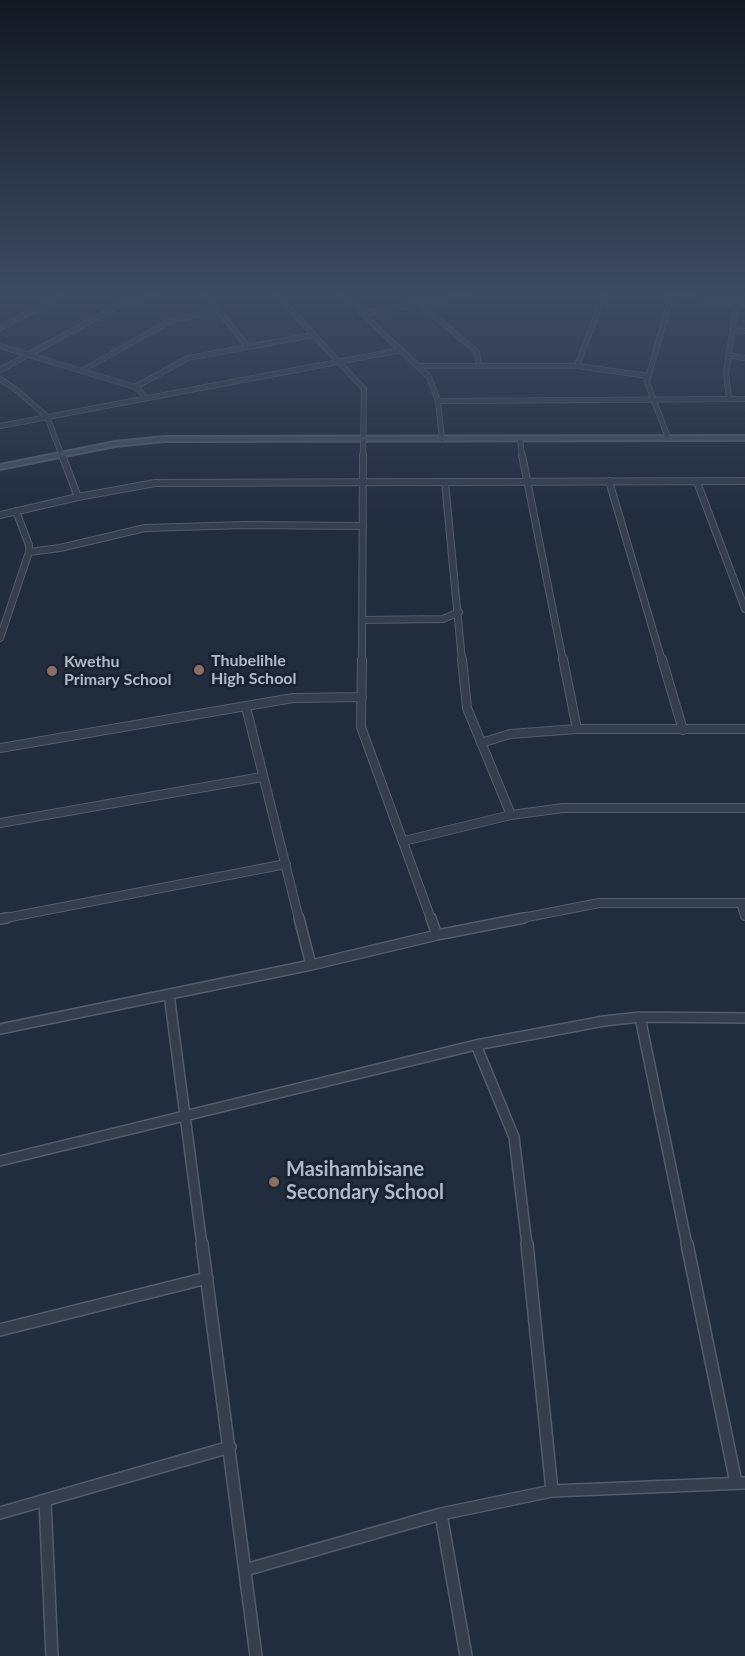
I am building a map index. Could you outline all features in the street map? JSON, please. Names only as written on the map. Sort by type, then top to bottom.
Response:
[{"type":"street","points":[[84,370],[135,387],[146,397]]},
{"type":"street","points":[[135,387],[164,370]]},
{"type":"street","points":[[0,426],[293,370]]},
{"type":"street","points":[[347,370],[364,389],[362,438],[364,482],[363,736],[405,840],[437,935]]},
{"type":"street","points":[[422,370],[434,386],[442,439]]},
{"type":"street","points":[[607,370],[648,376]]},
{"type":"street","points":[[650,370],[648,386],[668,438]]},
{"type":"street","points":[[726,370],[729,399]]},
{"type":"street","points":[[0,380],[18,391],[47,417],[78,497]]},
{"type":"street","points":[[438,401],[745,399]]},
{"type":"street","points":[[0,467],[115,444],[165,439],[745,438]]},
{"type":"street","points":[[520,439],[526,482],[577,729]]},
{"type":"street","points":[[609,481],[683,730]]},
{"type":"street","points":[[0,515],[78,497],[155,483],[745,481]]},
{"type":"street","points":[[445,482],[467,708],[511,815]]},
{"type":"street","points":[[697,482],[745,609]]},
{"type":"street","points":[[0,638],[29,552],[29,545],[16,511]]},
{"type":"street","points":[[29,552],[60,548],[145,528],[244,525],[363,526]]},
{"type":"street","points":[[364,620],[443,619],[459,612]]},
{"type":"street","points":[[0,748],[308,697],[362,697]]},
{"type":"street","points":[[246,707],[311,964]]},
{"type":"street","points":[[482,743],[510,734],[577,729],[745,729]]},
{"type":"street","points":[[0,822],[262,777]]},
{"type":"street","points":[[405,840],[511,815],[581,808],[745,808]]},
{"type":"street","points":[[0,919],[286,864]]},
{"type":"street","points":[[0,1029],[311,964],[437,935],[599,903],[743,903],[745,916]]},
{"type":"street","points":[[170,994],[184,1118],[230,1447],[256,1656]]},
{"type":"street","points":[[0,1161],[476,1045],[604,1021],[640,1017],[745,1018]]},
{"type":"street","points":[[245,1570],[441,1514],[552,1491],[740,1483],[640,1017]]},
{"type":"street","points":[[476,1045],[514,1137],[552,1491]]},
{"type":"street","points":[[0,1330],[207,1278]]},
{"type":"street","points":[[0,1513],[230,1447]]},
{"type":"street","points":[[45,1501],[52,1656]]},
{"type":"street","points":[[441,1514],[466,1656]]},
{"type":"place","name":"Thubelihle High School","points":[[199,670]]},
{"type":"place","name":"Kwethu Primary School","points":[[52,671]]},
{"type":"place","name":"Masihambisane Secondary School","points":[[274,1182]]}]
